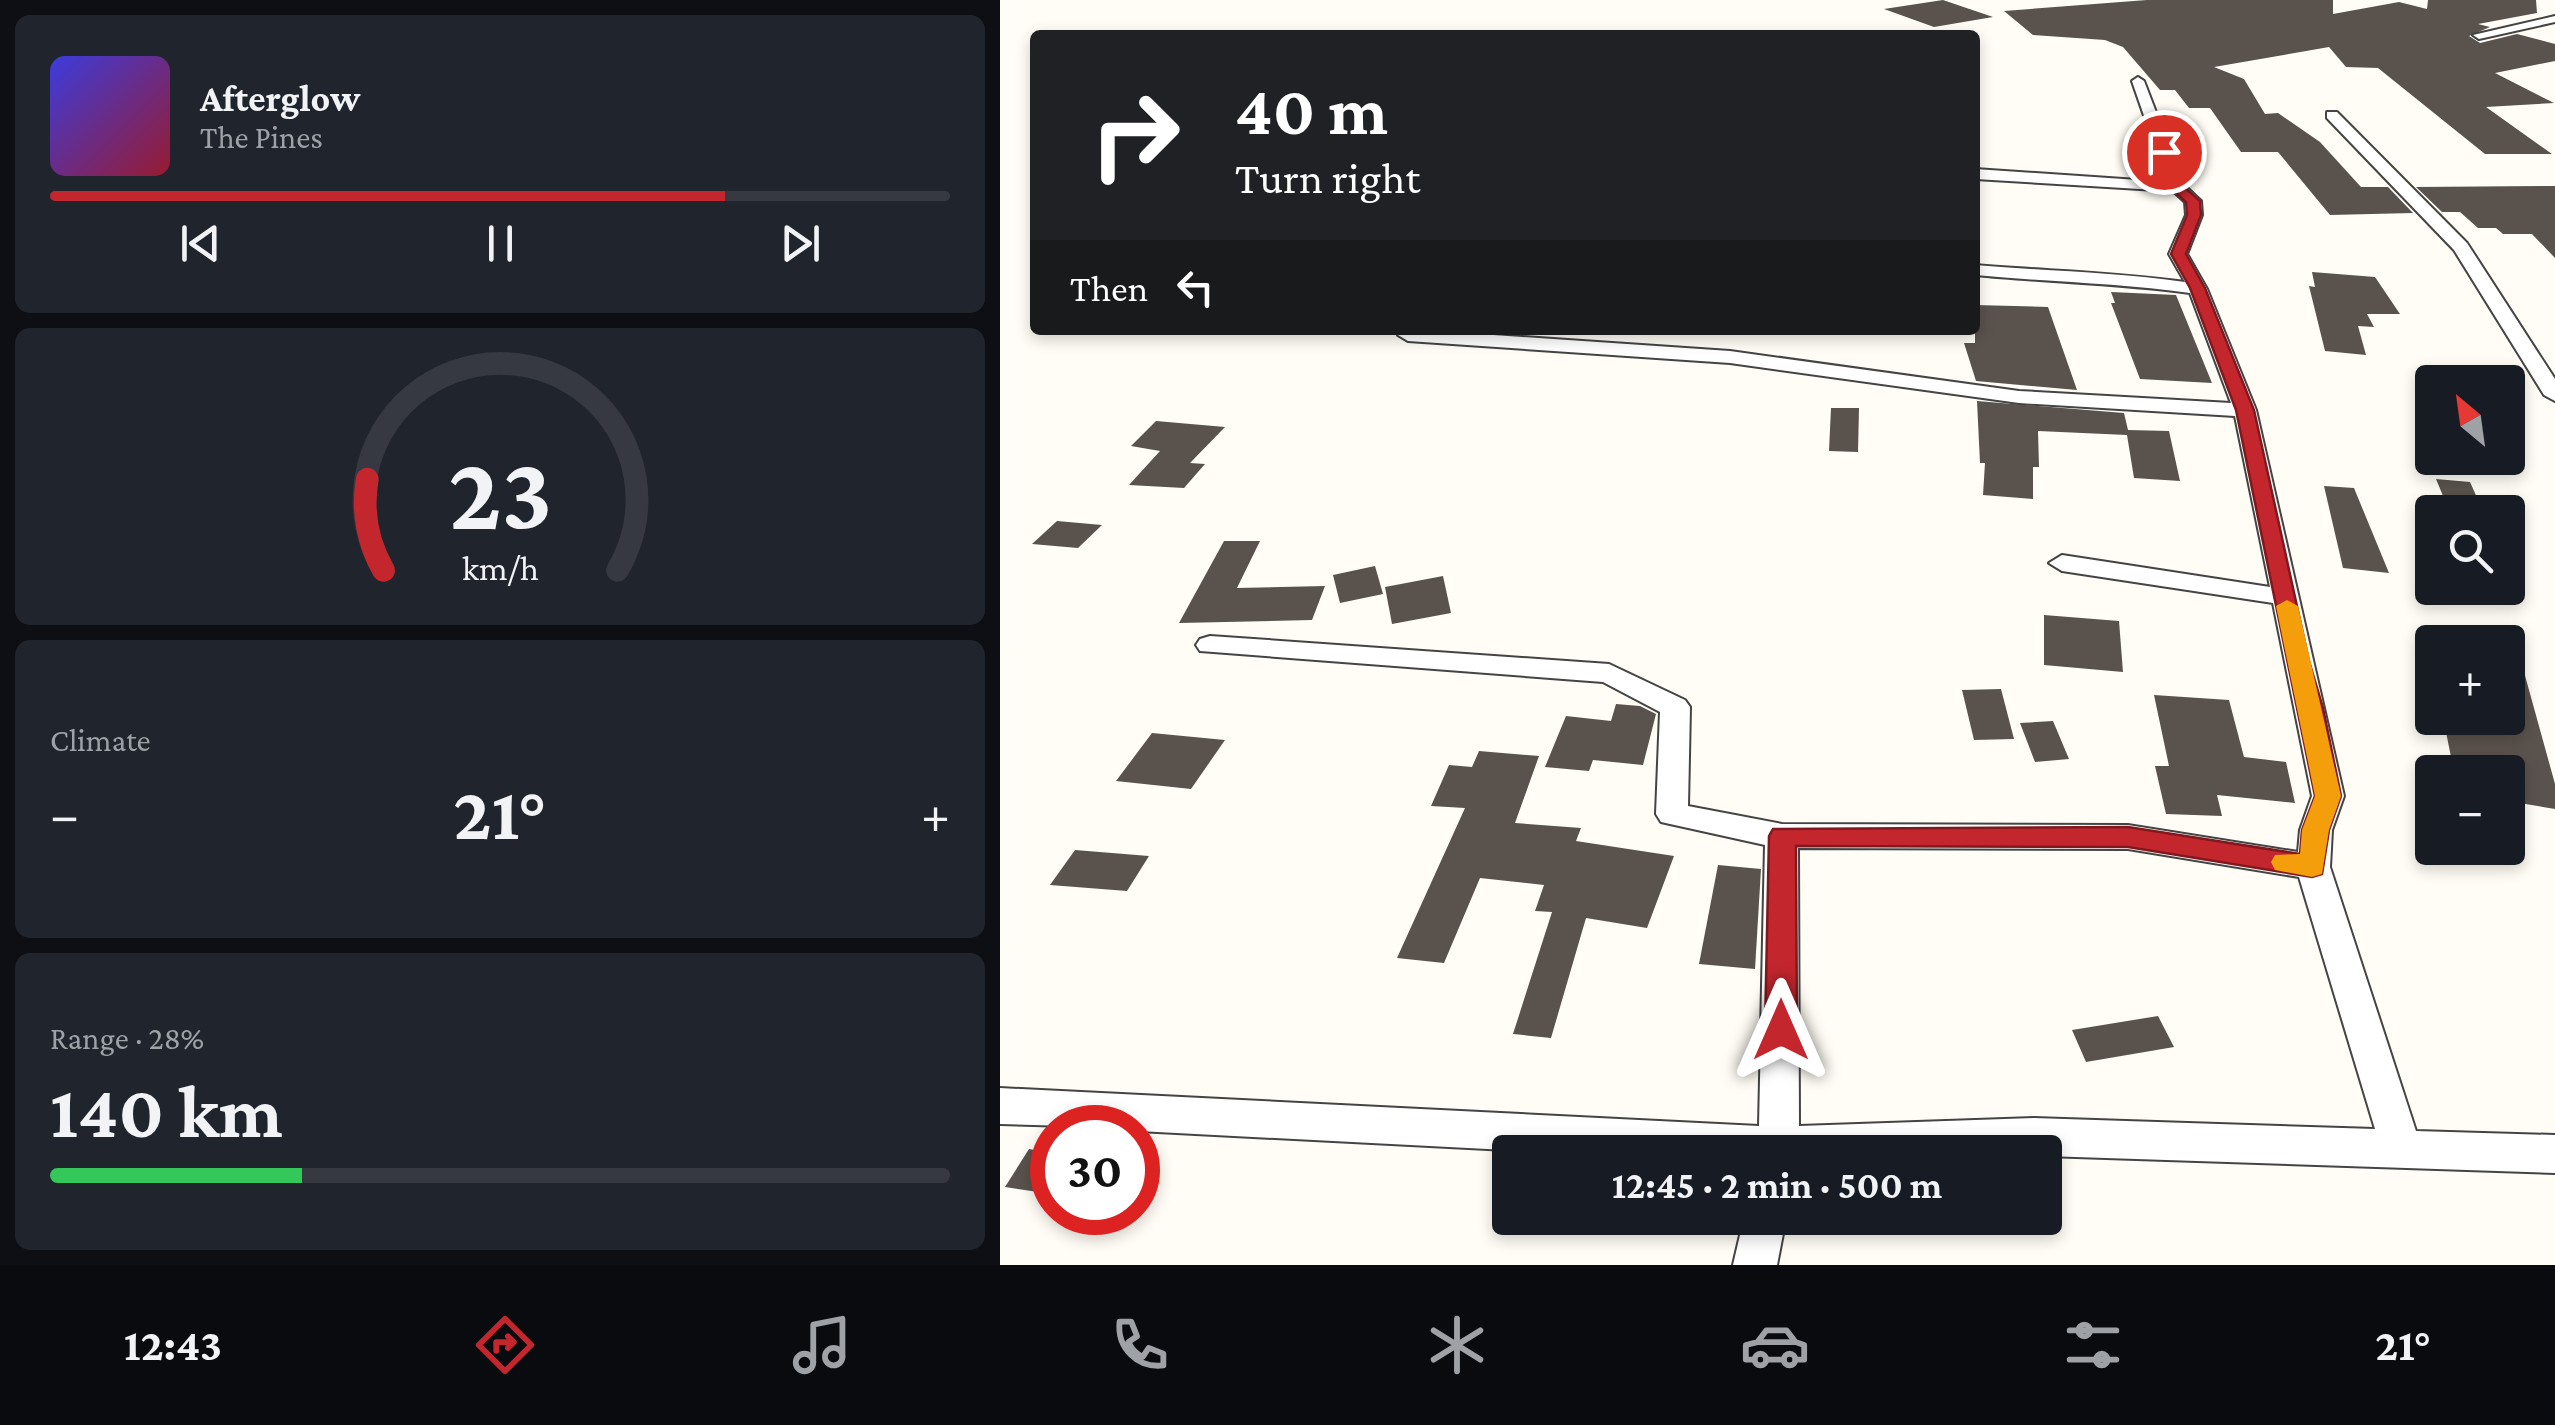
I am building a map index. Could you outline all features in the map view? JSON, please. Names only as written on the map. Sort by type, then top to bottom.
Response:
[{"type":"street","points":[[2479,35],[2555,19]]},
{"type":"street","points":[[2138,81],[2178,188],[2193,201],[2194,215],[2178,254],[2198,288],[2245,410],[2328,796],[2316,830],[2312,867],[2364,1040],[2402,1148]]},
{"type":"street","points":[[2332,115],[2460,247],[2555,394]]},
{"type":"street","points":[[1980,174],[2178,188]]},
{"type":"street","points":[[1980,271],[2120,278],[2198,288]]},
{"type":"street","points":[[1408,335],[1730,357],[2019,396],[2245,410]]},
{"type":"street","points":[[2062,563],[2285,597]]},
{"type":"street","points":[[1210,645],[1609,673],[1675,707],[1672,814],[1782,836],[2128,837],[2312,867]]},
{"type":"street","points":[[1780,1135],[1782,836]]},
{"type":"street","points":[[1000,1106],[1526,1135]]},
{"type":"street","points":[[2062,1138],[2555,1154]]},
{"type":"street","points":[[1755,1265],[1761,1235]]},
{"type":"building","points":[[1943,0],[1993,17],[1934,27],[1884,9]]},
{"type":"building","points":[[2147,0],[2333,0],[2333,14],[2399,2],[2427,9],[2428,0],[2536,0],[2537,13],[2478,24],[2490,27],[2469,36],[2480,43],[2517,34],[2555,44],[2555,61],[2495,73],[2554,103],[2486,107],[2552,154],[2485,154],[2378,68],[2346,67],[2329,47],[2214,67],[2244,79],[2265,114],[2278,113],[2320,142],[2361,187],[2388,187],[2413,213],[2330,215],[2278,152],[2241,152],[2210,108],[2189,108],[2175,90],[2160,90],[2123,47],[2105,40],[2033,35],[2004,11]]},
{"type":"building","points":[[2555,186],[2555,258],[2532,234],[2503,234],[2496,228],[2478,228],[2460,212],[2442,212],[2416,187]]},
{"type":"building","points":[[2312,272],[2375,277],[2400,314],[2367,314],[2374,327],[2358,326],[2366,355],[2325,351],[2309,286],[2315,287]]},
{"type":"building","points":[[2111,292],[2176,295],[2212,383],[2140,379],[2111,303],[2115,303]]},
{"type":"building","points":[[1980,305],[2048,307],[2077,390],[1976,381],[1964,343],[1975,343],[1975,335],[1980,335]]},
{"type":"building","points":[[1977,401],[2124,413],[2128,430],[2169,431],[2180,481],[2134,478],[2127,435],[2038,431],[2039,467],[2033,467],[2033,499],[1983,495],[1985,463],[1980,463]]},
{"type":"building","points":[[1831,408],[1859,408],[1858,452],[1829,451]]},
{"type":"building","points":[[1156,421],[1225,427],[1190,463],[1205,464],[1184,488],[1129,485],[1160,451],[1131,446]]},
{"type":"building","points":[[2436,479],[2470,482],[2476,495],[2443,495]]},
{"type":"building","points":[[2324,486],[2354,488],[2389,573],[2343,568]]},
{"type":"building","points":[[1057,521],[1102,525],[1078,548],[1032,544]]},
{"type":"building","points":[[1224,541],[1260,541],[1237,588],[1325,586],[1312,620],[1179,623]]},
{"type":"building","points":[[1375,566],[1383,594],[1340,603],[1333,575]]},
{"type":"building","points":[[1443,576],[1451,613],[1392,624],[1385,587]]},
{"type":"building","points":[[2044,615],[2119,621],[2123,672],[2044,665]]},
{"type":"building","points":[[2525,676],[2555,784],[2555,809],[2525,804],[2525,755],[2451,755],[2447,735],[2525,735]]},
{"type":"building","points":[[2001,689],[2014,739],[1974,740],[1962,690]]},
{"type":"building","points":[[2154,695],[2229,700],[2244,757],[2286,762],[2295,803],[2217,795],[2222,816],[2166,814],[2155,766],[2169,766]]},
{"type":"building","points":[[1616,704],[1640,706],[1656,714],[1643,765],[1593,760],[1589,771],[1545,767],[1566,716],[1611,721]]},
{"type":"building","points":[[2053,721],[2069,759],[2035,762],[2020,723]]},
{"type":"building","points":[[1152,733],[1225,740],[1191,789],[1116,781]]},
{"type":"building","points":[[1479,751],[1539,756],[1515,823],[1581,828],[1576,841],[1674,856],[1647,928],[1586,918],[1551,1038],[1513,1034],[1552,912],[1535,911],[1544,885],[1480,878],[1444,963],[1397,958],[1465,808],[1431,806],[1449,765],[1472,767]]},
{"type":"building","points":[[1075,850],[1149,856],[1127,891],[1050,885]]},
{"type":"building","points":[[1718,865],[1761,869],[1755,969],[1699,964]]},
{"type":"building","points":[[2158,1016],[2174,1047],[2086,1062],[2072,1030]]},
{"type":"building","points":[[1029,1149],[1030,1149],[1030,1191],[1005,1187]]},
{"type":"slow traffic","points":[[2285,862],[2312,867],[2316,830],[2328,796],[2287,606]]},
{"type":"route","points":[[1781,1030],[1782,836],[2128,837],[2312,867],[2316,830],[2328,796],[2311,708],[2297,661],[2245,410],[2198,288],[2178,254],[2194,215],[2193,201],[2178,188],[2164,152]]}]
